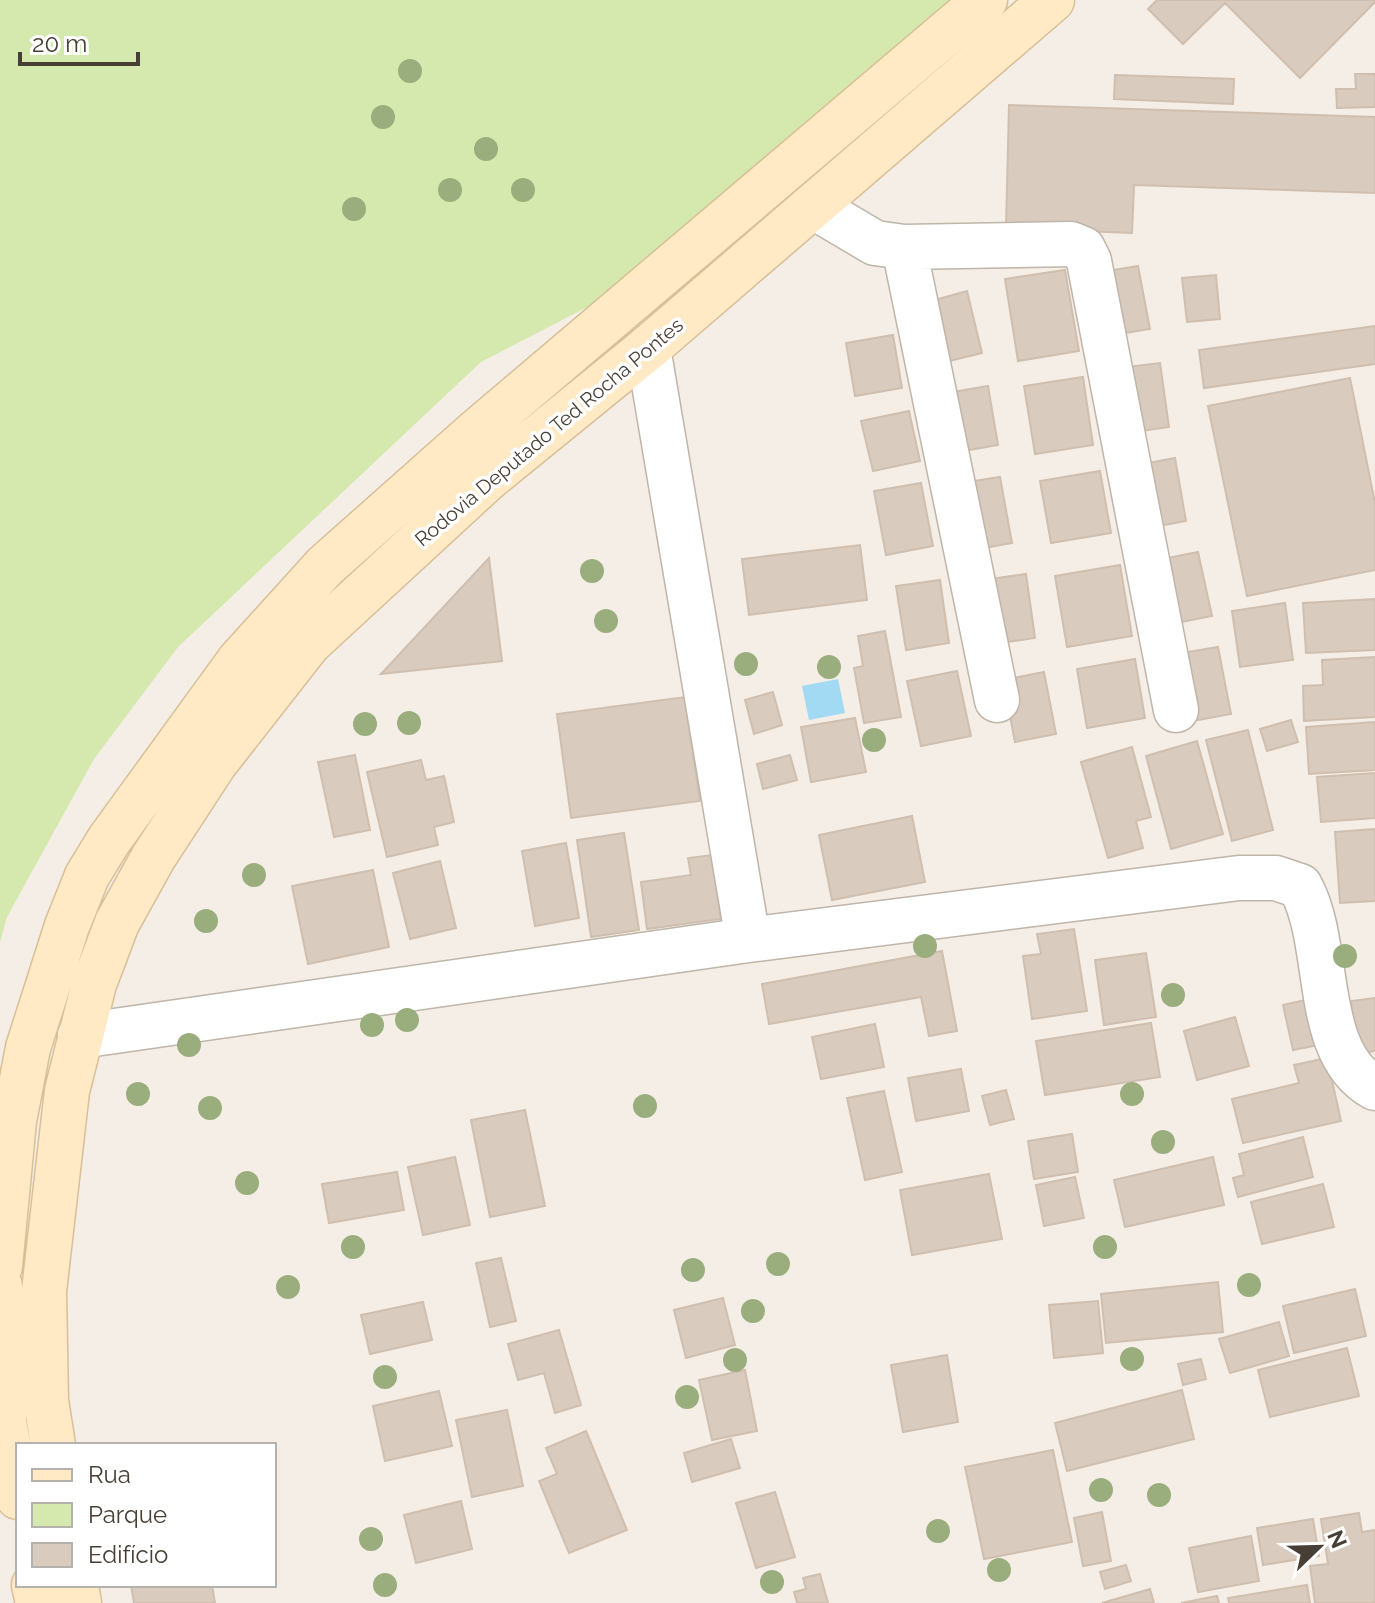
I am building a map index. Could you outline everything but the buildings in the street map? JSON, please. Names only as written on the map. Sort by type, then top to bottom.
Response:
[{"type":"main road","points":[[0,1266],[14,1121],[28,1048],[67,926],[87,876],[109,840],[239,661],[325,566],[464,442],[985,0]]},
{"type":"main road","name":"Rodovia Deputado Ted Rocha Pontes","points":[[53,1443],[46,1401],[44,1291],[57,1153],[80,1036],[94,984],[117,923],[168,834],[267,692],[309,643],[487,479],[648,348],[1052,0]]},
{"type":"main road","points":[[0,1286],[4,1422],[16,1486]]},
{"type":"street","points":[[814,207],[875,243],[904,247],[1071,244],[1083,249],[1089,261],[1176,710]]},
{"type":"street","points":[[904,247],[997,700]]},
{"type":"street","points":[[648,348],[748,940]]},
{"type":"street","points":[[80,1036],[748,940],[1239,878],[1276,878],[1300,886],[1312,906],[1330,1016],[1344,1058],[1357,1078],[1375,1088]]},
{"type":"green space","points":[[0,0],[952,0],[599,301],[481,362],[178,647],[94,759],[7,917],[0,942]]},
{"type":"water","points":[[838,679],[845,713],[809,720],[802,686]]}]
